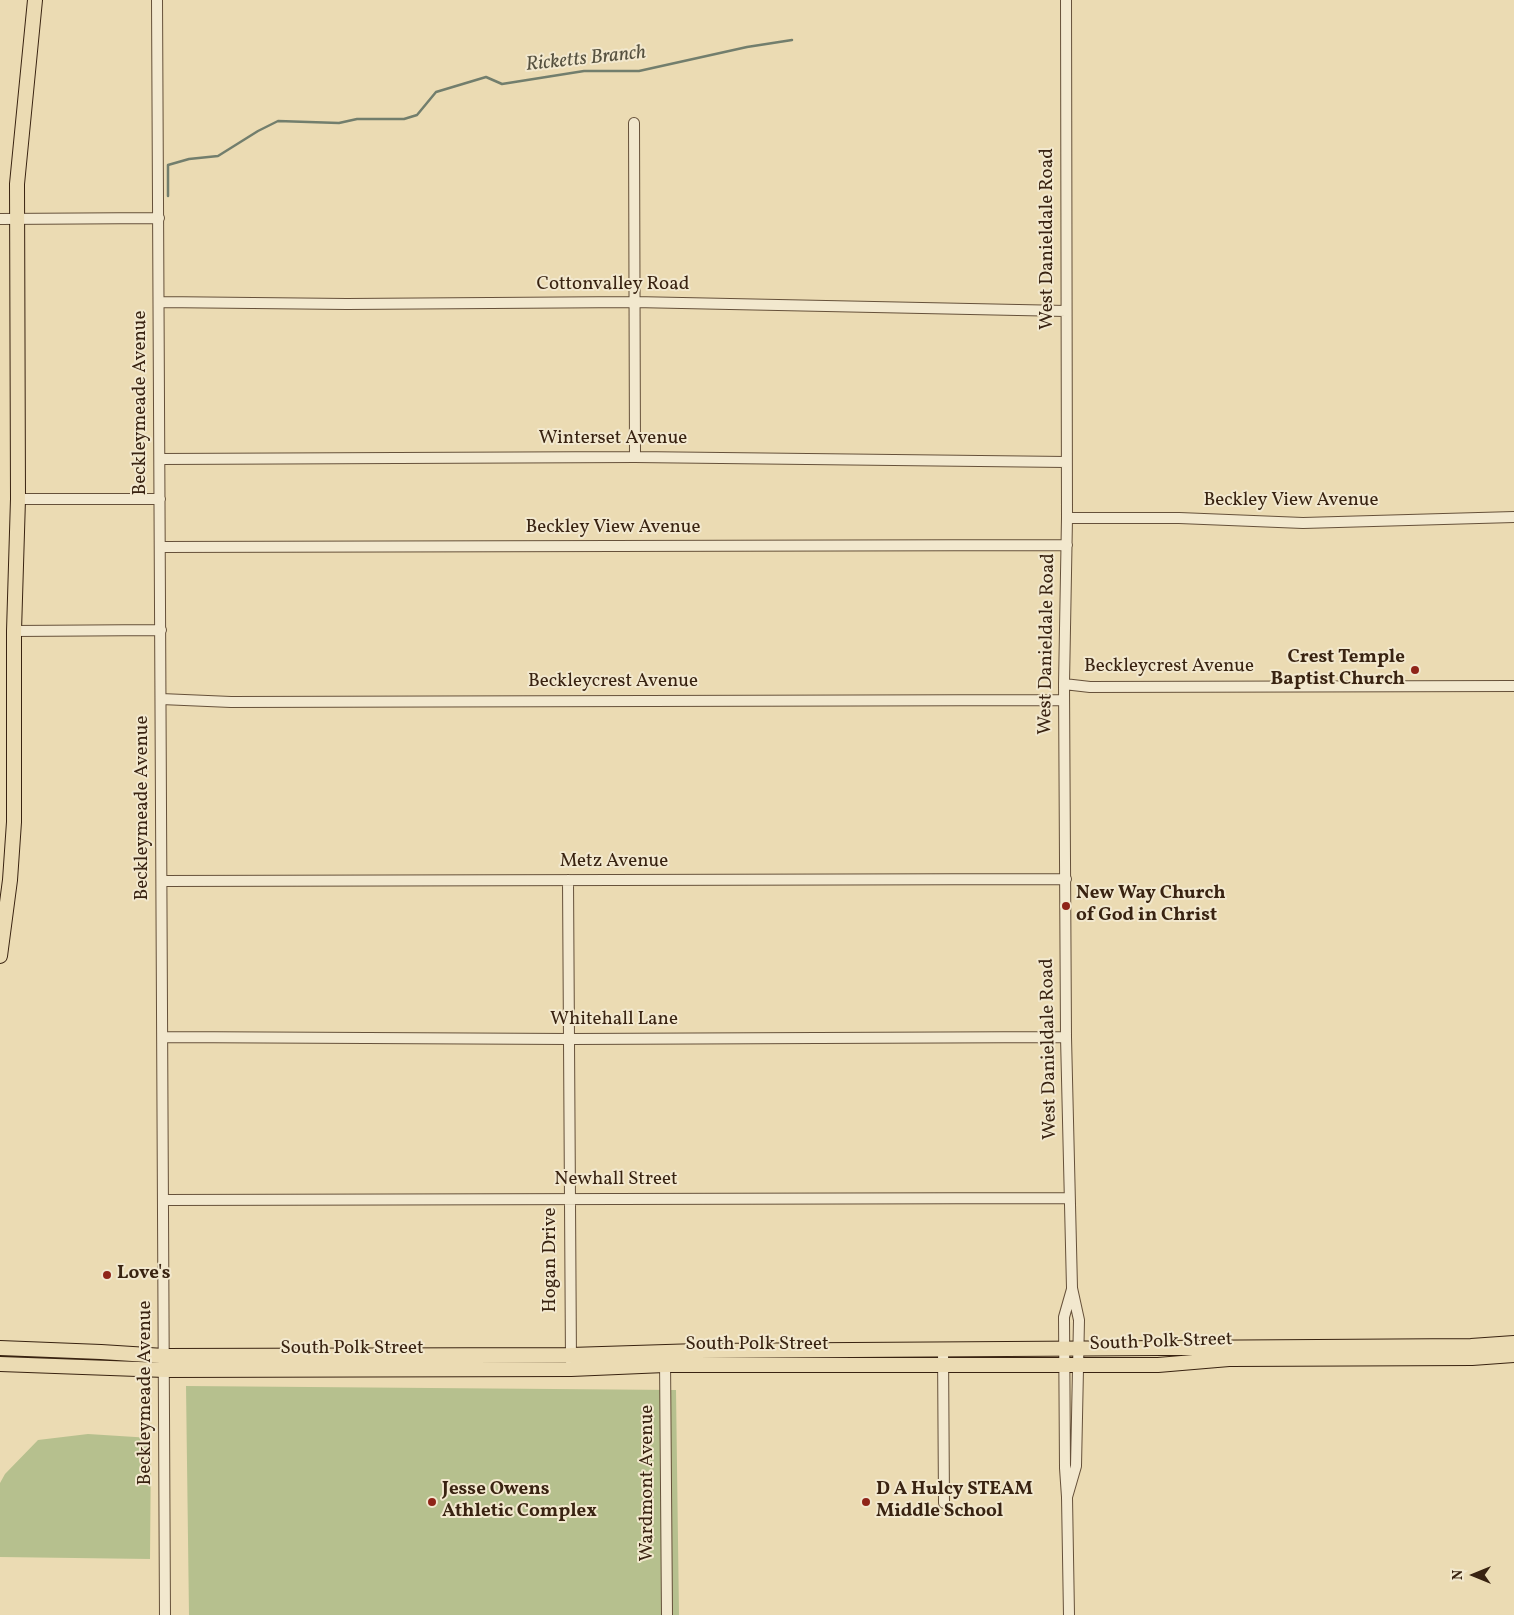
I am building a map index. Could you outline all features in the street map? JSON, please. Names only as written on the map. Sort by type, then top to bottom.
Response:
[{"type":"main road","points":[[0,956],[9,889],[14,822],[14,631],[18,499],[18,166],[35,0]]},
{"type":"main road","name":"South Polk Street","points":[[0,1364],[571,1362],[665,1358],[832,1358],[943,1364],[1158,1365],[1229,1353],[1514,1343]]},
{"type":"main road","name":"South Polk Street","points":[[0,1348],[101,1352],[164,1363]]},
{"type":"main road","name":"South Polk Street","points":[[832,1358],[943,1350],[1064,1349],[1472,1358],[1514,1355]]},
{"type":"street","name":"Beckleymeade Avenue","points":[[157,0],[165,1615]]},
{"type":"street","name":"West Danieldale Road","points":[[1066,0],[1067,518],[1064,684],[1066,1037],[1072,1288],[1079,1320],[1076,1466],[1067,1497]]},
{"type":"street","points":[[634,123],[635,457]]},
{"type":"street","points":[[0,218],[159,218]]},
{"type":"street","name":"Cottonvalley Road","points":[[159,302],[348,304],[412,302],[634,302],[1066,311]]},
{"type":"street","name":"Winterset Avenue","points":[[160,459],[635,457],[1066,462]]},
{"type":"street","points":[[18,499],[160,499]]},
{"type":"street","name":"Beckley View Avenue","points":[[1067,518],[1179,518],[1304,523],[1514,517]]},
{"type":"street","name":"Beckley View Avenue","points":[[160,547],[1066,545]]},
{"type":"street","points":[[14,631],[161,630]]},
{"type":"street","name":"Beckleycrest Avenue","points":[[1064,684],[1090,687],[1514,686]]},
{"type":"street","name":"Beckleycrest Avenue","points":[[161,699],[231,702],[1064,700]]},
{"type":"street","name":"Metz Avenue","points":[[162,881],[1066,879]]},
{"type":"street","name":"Hogan Drive","points":[[568,880],[571,1362]]},
{"type":"street","name":"Whitehall Lane","points":[[163,1037],[570,1039],[1066,1037]]},
{"type":"street","name":"Newhall Street","points":[[164,1200],[1069,1198]]},
{"type":"street","name":"West Danieldale Road","points":[[1067,1497],[1065,1468],[1064,1317],[1072,1288]]},
{"type":"street","points":[[943,1350],[944,1503]]},
{"type":"street","name":"Wardmont Avenue","points":[[665,1358],[667,1615]]},
{"type":"street","points":[[1067,1497],[1069,1615]]},
{"type":"green space","name":"Jesse Owens Athletic Complex","points":[[186,1386],[676,1390],[679,1615],[189,1615]]},
{"type":"green space","points":[[88,1434],[151,1438],[150,1559],[0,1557],[0,1483],[5,1474],[38,1440]]},
{"type":"waterway","name":"Ricketts Branch","points":[[168,196],[168,165],[189,159],[218,156],[278,121],[339,123],[357,119],[404,119],[417,115],[436,92],[486,77],[502,84],[584,71],[639,71],[747,47],[792,40]]},
{"type":"place","name":"Crest Temple Baptist Church","points":[[1415,670]]},
{"type":"place","name":"New Way Church of God in Christ","points":[[1066,906]]},
{"type":"place","name":"Love's","points":[[107,1275]]},
{"type":"place","name":"Jesse Owens Athletic Complex","points":[[432,1502]]},
{"type":"place","name":"D A Hulcy STEAM Middle School","points":[[866,1502]]}]
